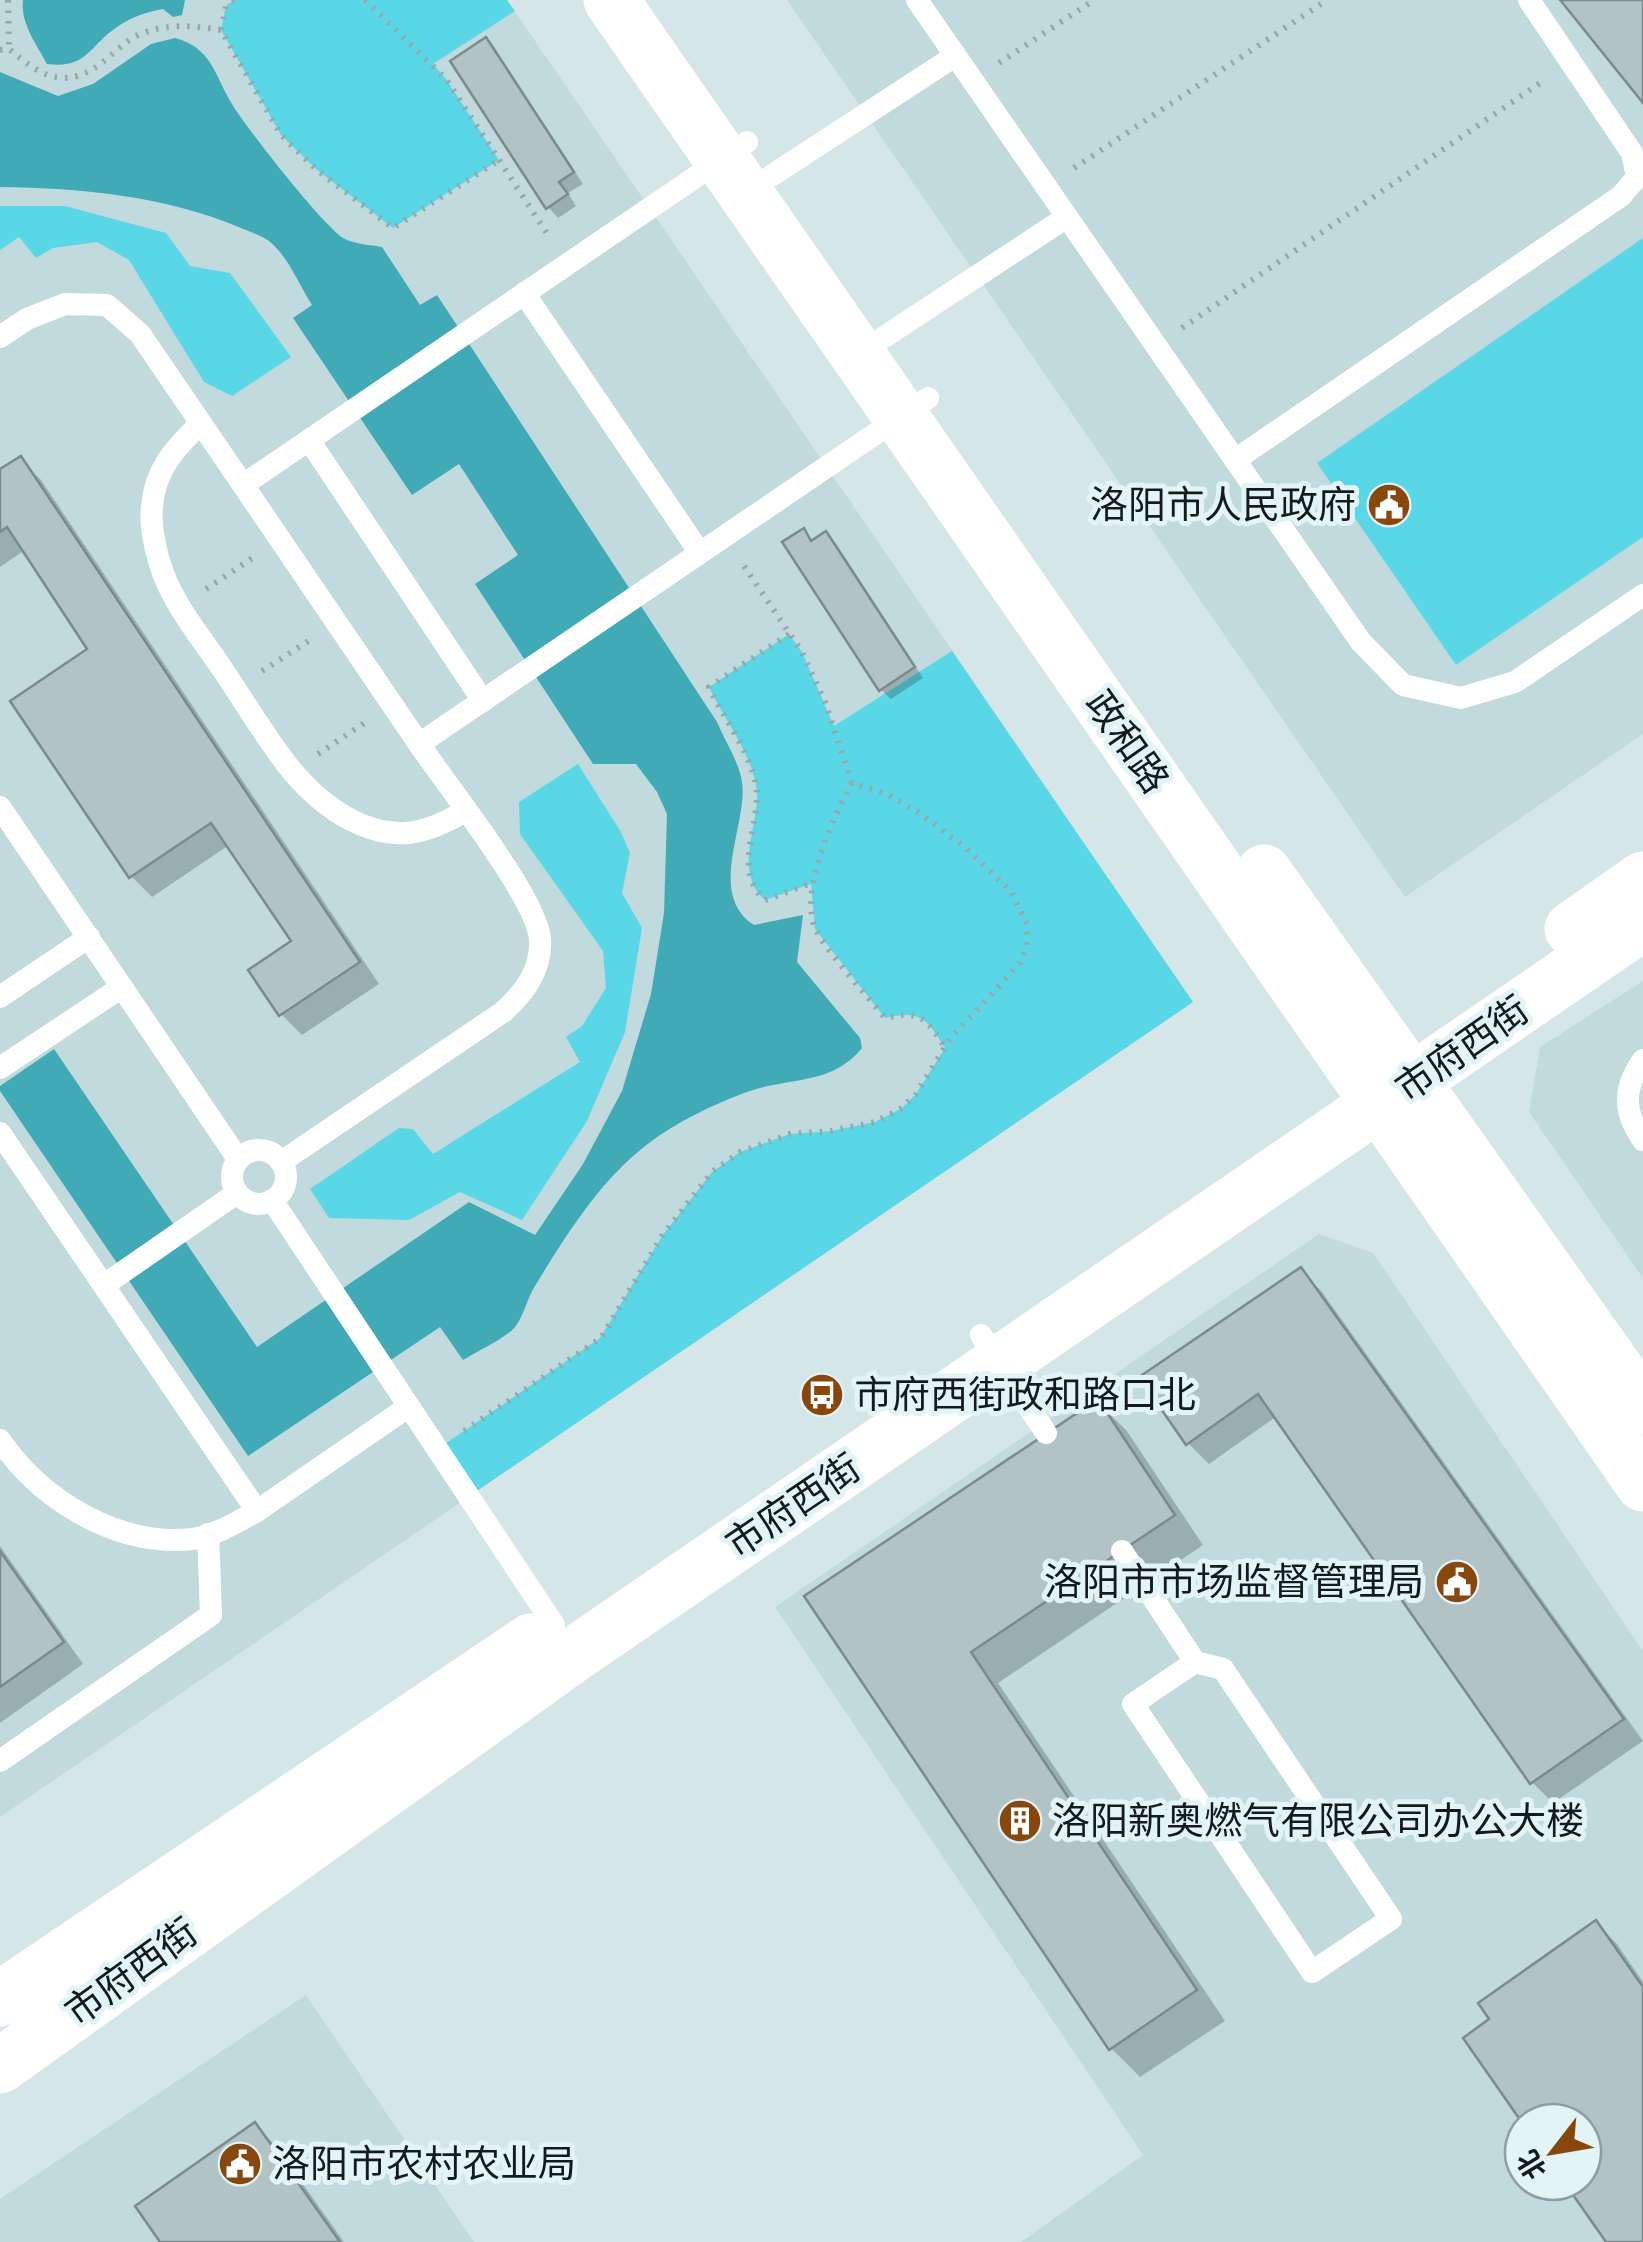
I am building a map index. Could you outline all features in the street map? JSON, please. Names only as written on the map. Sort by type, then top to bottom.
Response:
[{"type":"street","name":"政和路","points":[[612,0],[747,159],[884,338],[914,407]]},
{"type":"street","name":"政和路","points":[[648,0],[747,159],[914,407],[1386,1079],[1643,1484]]},
{"type":"street","name":"市府西街","points":[[1386,1079],[1643,879]]},
{"type":"street","name":"市府西街","points":[[0,2066],[991,1350],[1386,1079],[1643,923]]},
{"type":"street","name":"政和路","points":[[1386,1079],[1643,1407]]},
{"type":"street","name":"市府西街","points":[[0,1999],[554,1625],[991,1350]]},
{"type":"lane","points":[[917,0],[1361,642],[1403,685],[1461,698],[1515,682],[1643,595]]},
{"type":"lane","points":[[1235,460],[1621,196],[1637,177],[1632,153],[1529,0]]},
{"type":"lane","points":[[243,485],[566,264],[747,159],[955,56]]},
{"type":"lane","points":[[884,338],[1067,217]]},
{"type":"lane","points":[[524,293],[700,553]]},
{"type":"lane","points":[[0,337],[27,319],[65,304],[107,305],[140,334],[531,908],[540,940],[534,974],[520,996],[503,1012],[281,1162]]},
{"type":"lane","points":[[419,744],[914,407]]},
{"type":"lane","points":[[201,423],[170,453],[158,476],[152,506],[163,574],[180,607],[292,771],[317,798],[377,830],[408,833],[434,830],[465,812]]},
{"type":"lane","points":[[308,440],[483,701]]},
{"type":"lane","points":[[0,807],[238,1159],[232,1180],[238,1194],[255,1204],[279,1195],[286,1178],[275,1155],[258,1150],[238,1159]]},
{"type":"lane","points":[[0,997],[89,938]]},
{"type":"lane","points":[[0,1068],[122,986]]},
{"type":"lane","points":[[1643,1060],[1630,1078],[1626,1102],[1643,1140]]},
{"type":"lane","points":[[0,1133],[112,1280],[256,1511]]},
{"type":"lane","points":[[112,1280],[238,1194]]},
{"type":"lane","points":[[272,1200],[554,1625]]},
{"type":"lane","points":[[991,1350],[1046,1433]]},
{"type":"lane","points":[[0,1440],[12,1458],[80,1514],[118,1531],[193,1539],[256,1511],[408,1407]]},
{"type":"lane","points":[[0,1761],[210,1616],[208,1534]]},
{"type":"lane","points":[[1122,1550],[1195,1662],[1223,1668],[1391,1919],[1312,1972],[1133,1704],[1195,1662]]},
{"type":"path","points":[[8,0],[4,50],[49,78],[70,79],[97,66],[144,33],[187,25],[221,30]]},
{"type":"path","points":[[234,0],[226,6],[221,30],[281,135],[317,170],[394,228],[499,160]]},
{"type":"path","points":[[365,0],[446,79],[566,264]]},
{"type":"path","points":[[973,80],[1094,0]]},
{"type":"path","points":[[1046,187],[1327,0]]},
{"type":"path","points":[[1156,346],[1519,98]]},
{"type":"path","points":[[724,536],[802,652],[825,702],[852,783],[834,814],[812,883],[815,929],[885,1018],[908,1013],[928,1021],[945,1048]]},
{"type":"path","points":[[180,607],[243,564]]},
{"type":"path","points":[[789,634],[709,687],[747,760],[757,793],[749,870],[756,893],[764,900],[812,883]]},
{"type":"path","points":[[236,688],[300,646]]},
{"type":"path","points":[[436,1450],[600,1338],[662,1236],[712,1172],[740,1152],[790,1134],[875,1122],[902,1108],[916,1094],[945,1048],[1020,963],[1027,924],[1010,890],[921,814],[887,794],[852,783]]},
{"type":"shaded area","points":[[0,0],[507,0],[1193,1002],[0,1817]]},
{"type":"shaded area","points":[[23,0],[185,0],[182,15],[173,17],[163,9],[139,15],[117,27],[79,60],[60,65],[47,64],[27,25]]},
{"type":"shaded area","points":[[234,0],[507,0],[515,11],[433,64],[499,160],[393,228],[317,170],[281,135],[221,30],[226,6]]},
{"type":"shaded area","name":"洛阳市人民政府","points":[[787,0],[1643,0],[1643,734],[1405,897]]},
{"type":"shaded area","points":[[175,38],[205,55],[252,133],[335,232],[349,241],[382,247],[420,305],[437,295],[717,722],[742,782],[731,877],[740,912],[754,925],[803,915],[797,962],[860,1038],[862,1048],[836,1069],[732,1098],[683,1121],[649,1143],[615,1174],[586,1209],[535,1286],[518,1323],[505,1336],[463,1360],[440,1327],[248,1456],[0,1086],[54,1049],[257,1347],[469,1202],[535,1235],[583,1164],[622,1091],[651,994],[664,913],[667,814],[657,792],[636,764],[593,764],[475,584],[518,555],[459,464],[412,495],[293,318],[312,305],[276,247],[259,235],[212,217],[153,201],[61,189],[0,187],[0,72],[58,96],[93,84],[151,44]]},
{"type":"shaded area","points":[[0,206],[65,206],[166,233],[190,266],[230,273],[291,357],[232,396],[204,382],[129,260],[97,242],[53,248],[36,258],[19,237],[0,250]]},
{"type":"shaded area","points":[[1643,238],[1643,537],[1456,665],[1317,463]]},
{"type":"shaded area","points":[[789,634],[802,652],[834,726],[952,651],[1193,1002],[468,1497],[436,1450],[600,1338],[662,1236],[712,1172],[740,1152],[790,1134],[875,1122],[902,1108],[916,1094],[945,1048],[927,1023],[915,1016],[885,1018],[815,929],[811,884],[765,900],[751,877],[749,851],[756,808],[755,781],[709,687]]},
{"type":"shaded area","points":[[578,764],[630,853],[622,893],[642,928],[625,1032],[587,1121],[522,1220],[460,1192],[409,1220],[329,1218],[310,1189],[399,1128],[413,1129],[433,1154],[580,1062],[566,1037],[582,1026],[606,988],[603,951],[520,834],[519,802]]},
{"type":"shaded area","points":[[1643,981],[1643,1278],[1529,1112],[1540,1047]]},
{"type":"shaded area","points":[[1319,1234],[1373,1253],[1643,1651],[1643,2242],[1021,2242],[1143,2155],[775,1607]]},
{"type":"shaded area","points":[[306,1995],[474,2242],[0,2242],[0,2199]]},
{"type":"building","points":[[1643,0],[1643,103],[1561,1]]},
{"type":"building","points":[[486,37],[574,172],[559,182],[568,194],[546,209],[450,61]]},
{"type":"building","points":[[21,456],[360,962],[279,1016],[248,970],[291,941],[211,823],[129,878],[10,701],[87,649],[7,527],[0,532],[0,469]]},
{"type":"building","points":[[804,528],[811,541],[826,531],[915,667],[879,691],[782,542]]},
{"type":"building","name":"洛阳市市场监督管理局","points":[[1301,1267],[1624,1719],[1530,1784],[1258,1394],[1186,1445],[1139,1377]]},
{"type":"building","name":"洛阳新奥燃气有限公司办公大楼","points":[[1098,1399],[1175,1515],[971,1652],[1197,1990],[1109,2050],[804,1596]]},
{"type":"building","points":[[0,1551],[64,1642],[0,1687]]},
{"type":"building","points":[[1596,1920],[1643,1987],[1643,2242],[1606,2242],[1578,2202],[1603,2202],[1603,2102],[1508,2102],[1463,2038],[1489,2019],[1478,2003]]},
{"type":"building","name":"洛阳市农村农业局","points":[[255,2122],[340,2242],[160,2242],[135,2206]]},
{"type":"place","name":"洛阳市人民政府","points":[[1389,505]]},
{"type":"place","name":"市府西街政和路口北","points":[[822,1395]]},
{"type":"place","name":"洛阳市市场监督管理局","points":[[1457,1582]]},
{"type":"place","name":"洛阳新奥燃气有限公司办公大楼","points":[[1020,1821]]},
{"type":"place","name":"洛阳市农村农业局","points":[[240,2164]]}]
